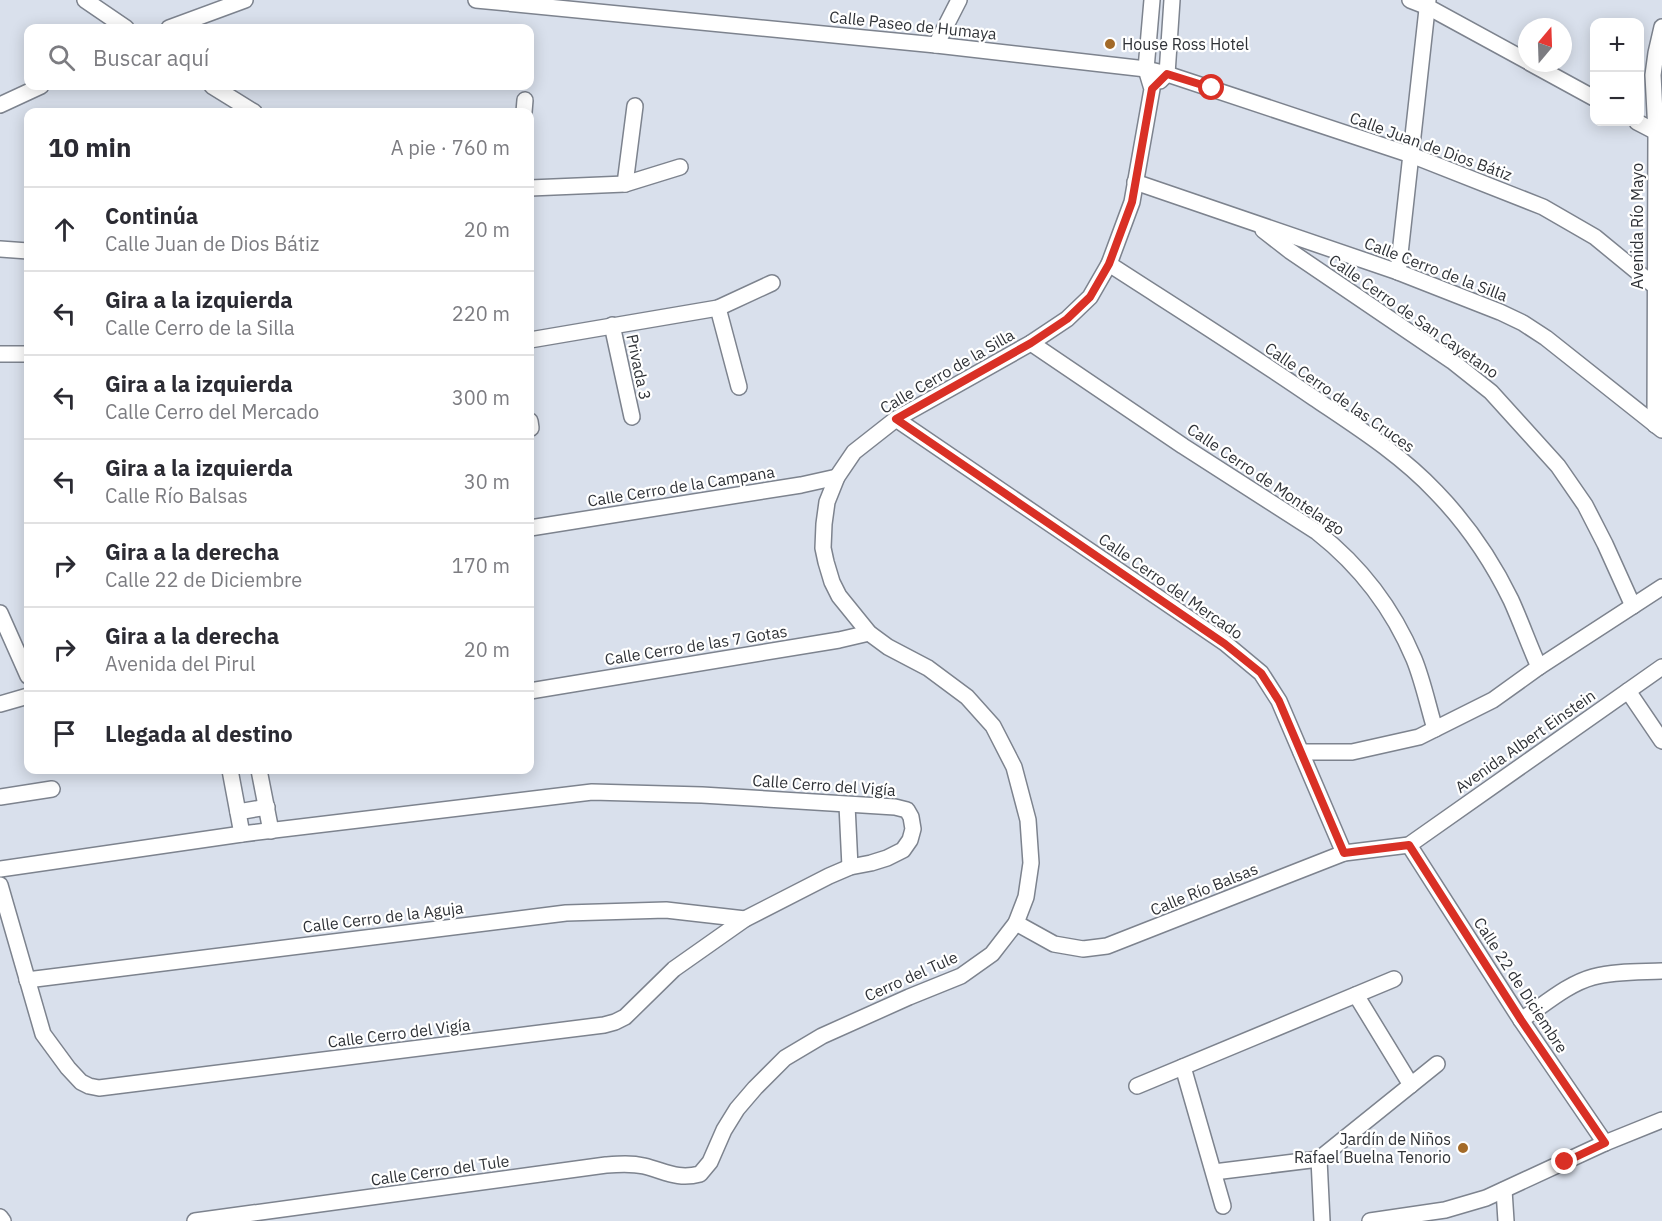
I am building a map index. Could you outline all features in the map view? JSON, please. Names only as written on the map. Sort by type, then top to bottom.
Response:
[{"type":"street","points":[[85,0],[120,24]]},
{"type":"street","points":[[180,24],[245,0]]},
{"type":"street","name":"Calle Paseo de Humaya","points":[[476,0],[936,45],[1146,69],[1167,74]]},
{"type":"street","points":[[936,45],[959,0]]},
{"type":"street","points":[[1152,0],[1146,69],[1152,89],[1167,74],[1172,0]]},
{"type":"street","points":[[1410,0],[1428,4],[1518,56]]},
{"type":"street","points":[[1398,272],[1428,4]]},
{"type":"street","name":"Avenida Río Mayo","points":[[1659,428],[1659,133],[1653,75],[1662,27]]},
{"type":"street","points":[[1546,72],[1590,96]]},
{"type":"street","name":"Calle Juan de Dios Bátiz","points":[[1167,74],[1411,155],[1543,207],[1595,237],[1659,290]]},
{"type":"street","name":"Calle Cerro de la Silla","points":[[869,633],[839,596],[825,562],[823,548],[827,502],[837,477],[854,452],[896,419],[1031,343],[1067,319],[1090,297],[1109,264],[1132,202],[1152,89]]},
{"type":"street","points":[[0,105],[32,90]]},
{"type":"street","points":[[218,90],[248,108]]},
{"type":"street","points":[[625,184],[635,106]]},
{"type":"street","points":[[1644,126],[1659,133]]},
{"type":"street","points":[[534,188],[625,184],[680,168]]},
{"type":"street","name":"Calle Cerro de la Silla","points":[[1135,182],[1398,272],[1500,312],[1546,338],[1659,428]]},
{"type":"street","name":"Calle Cerro de San Cayetano","points":[[1253,223],[1290,251],[1452,361],[1491,392],[1558,466],[1585,505],[1633,606]]},
{"type":"street","points":[[0,249],[24,251]]},
{"type":"street","name":"Calle Cerro de las Cruces","points":[[1109,264],[1301,388],[1366,433],[1418,474],[1455,514],[1500,579],[1539,667]]},
{"type":"street","points":[[534,339],[718,308],[772,283]]},
{"type":"street","points":[[718,308],[740,387]]},
{"type":"street","name":"Privada 3","points":[[612,325],[632,417]]},
{"type":"street","name":"Calle Cerro de Montelargo","points":[[1031,343],[1335,546],[1370,584],[1402,634],[1414,661],[1435,729]]},
{"type":"street","points":[[0,354],[24,354]]},
{"type":"street","name":"Calle Cerro del Mercado","points":[[896,419],[1225,644],[1261,673],[1279,701],[1344,853]]},
{"type":"street","name":"Calle Cerro de la Campana","points":[[534,527],[801,485],[837,477]]},
{"type":"street","points":[[1301,752],[1352,752],[1419,737],[1493,700],[1539,667],[1662,587]]},
{"type":"street","points":[[0,613],[24,667]]},
{"type":"street","name":"Calle Cerro de las 7 Gotas","points":[[534,690],[840,640],[869,633]]},
{"type":"street","name":"Cerro del Tule","points":[[688,1176],[700,1174],[705,1170],[724,1130],[738,1109],[785,1058],[822,1036],[961,976],[992,954],[1016,923],[1026,897],[1032,863],[1028,820],[1014,767],[993,726],[967,697],[928,668],[888,647],[869,633]]},
{"type":"street","name":"Avenida Albert Einstein","points":[[1409,845],[1662,667]]},
{"type":"street","points":[[1628,691],[1662,741]]},
{"type":"street","points":[[0,704],[24,697]]},
{"type":"street","points":[[232,774],[242,834]]},
{"type":"street","points":[[260,774],[272,831]]},
{"type":"street","points":[[0,797],[52,789]]},
{"type":"street","name":"Calle Cerro del Vigía","points":[[0,869],[242,834],[592,792],[702,795],[895,807],[906,810],[911,817],[913,829],[910,840],[903,850],[829,876],[745,920],[674,969],[625,1017],[615,1022],[99,1089],[81,1082],[43,1034],[0,885]]},
{"type":"street","points":[[847,805],[850,867]]},
{"type":"street","points":[[238,812],[267,807]]},
{"type":"street","name":"Calle Río Balsas","points":[[1016,923],[1054,944],[1083,950],[1107,946],[1344,853],[1409,845]]},
{"type":"street","name":"Calle 22 de Diciembre","points":[[1409,845],[1521,1020],[1605,1143]]},
{"type":"street","name":"Calle Cerro de la Aguja","points":[[27,980],[566,913],[666,910],[745,920]]},
{"type":"street","points":[[1521,1020],[1573,986],[1592,978],[1624,972],[1662,971]]},
{"type":"street","points":[[1137,1086],[1394,979]]},
{"type":"street","points":[[1356,995],[1411,1085]]},
{"type":"street","points":[[1214,1172],[1319,1159],[1437,1064]]},
{"type":"street","points":[[1183,1067],[1223,1206]]},
{"type":"street","points":[[1370,1221],[1463,1206],[1662,1120]]},
{"type":"street","points":[[1319,1159],[1322,1221]]},
{"type":"street","name":"Calle Cerro del Tule","points":[[195,1221],[628,1163],[668,1174],[688,1176]]},
{"type":"street","points":[[1504,1190],[1506,1221]]},
{"type":"street","points":[[0,1217],[3,1221]]},
{"type":"place","name":"House Ross Hotel","points":[[1110,44]]},
{"type":"place","name":"Jardín de Niños Rafael Buelna Tenorio","points":[[1463,1148]]},
{"type":"route","points":[[1212,88],[1167,74],[1152,89],[1132,202],[1109,264],[1090,297],[1067,319],[1031,343],[896,419],[1225,644],[1261,673],[1279,701],[1344,853],[1409,845],[1521,1020],[1605,1143],[1565,1162]]}]
